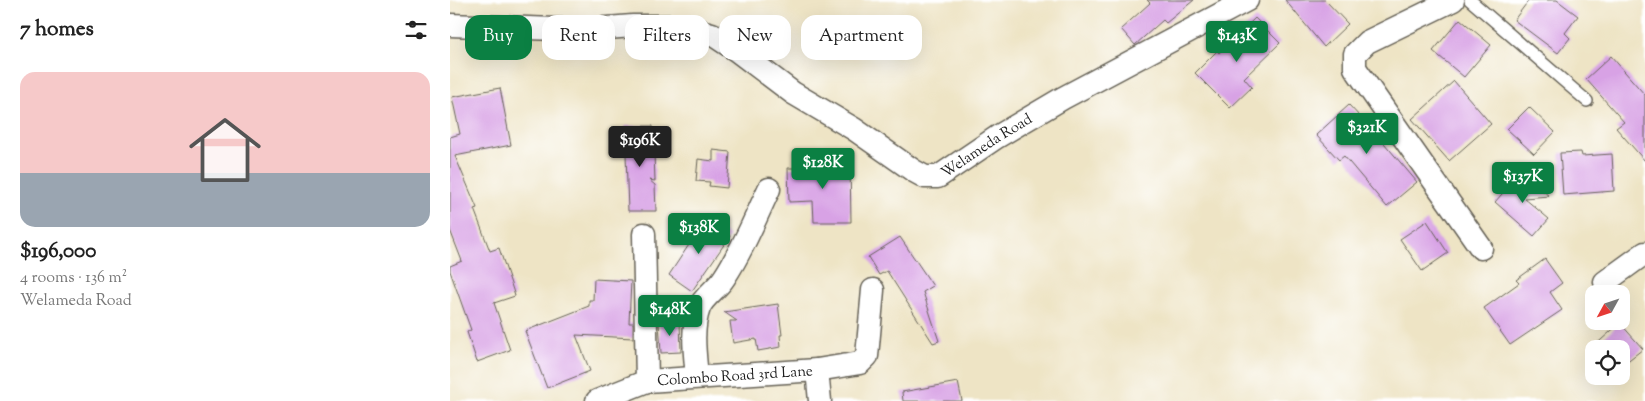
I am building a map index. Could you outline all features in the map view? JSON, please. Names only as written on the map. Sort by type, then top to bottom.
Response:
[{"type":"street","name":"Welameda Road","points":[[450,25],[580,30],[633,26],[683,26],[712,34],[794,93],[854,129],[914,171],[925,177],[938,177],[997,137],[1047,108],[1247,0]]},
{"type":"street","points":[[1453,0],[1367,42],[1355,54],[1355,68],[1481,248]]},
{"type":"street","points":[[697,377],[694,344],[696,320],[700,306],[723,280],[743,244],[769,189]]},
{"type":"street","points":[[644,234],[647,381]]},
{"type":"street","points":[[1605,282],[1645,253]]},
{"type":"street","points":[[817,370],[860,363],[867,356],[873,290]]},
{"type":"street","name":"Colombo Road 3rd Lane","points":[[597,401],[647,381],[817,370],[820,401]]},
{"type":"lane","points":[[1470,0],[1587,101]]},
{"type":"building","points":[[1147,0],[1194,0],[1166,23],[1163,20],[1135,45],[1121,29],[1150,3]]},
{"type":"building","points":[[1285,0],[1325,0],[1348,24],[1324,47]]},
{"type":"building","points":[[1529,0],[1557,0],[1578,16],[1565,33],[1570,38],[1558,53],[1514,20]]},
{"type":"building","points":[[1255,18],[1280,43],[1244,78],[1252,87],[1230,108],[1195,73]]},
{"type":"building","points":[[1460,19],[1491,45],[1464,77],[1433,51]]},
{"type":"building","points":[[1611,56],[1645,95],[1645,161],[1616,128],[1624,122],[1586,79]]},
{"type":"building","points":[[1454,81],[1491,124],[1449,161],[1412,119]]},
{"type":"building","points":[[500,88],[511,145],[455,156],[477,208],[474,209],[490,251],[499,248],[515,296],[494,303],[510,350],[477,362],[467,332],[471,330],[450,271],[450,266],[462,261],[450,230],[450,137],[460,134],[452,97]]},
{"type":"building","points":[[1349,105],[1417,182],[1387,207],[1344,156],[1339,160],[1316,135]]},
{"type":"building","points":[[1529,107],[1555,132],[1534,154],[1507,129]]},
{"type":"building","points":[[625,126],[653,126],[655,181],[649,180],[655,185],[656,211],[628,211]]},
{"type":"building","points":[[713,150],[730,152],[727,188],[709,186],[710,182],[696,181],[698,159],[713,161]]},
{"type":"building","points":[[1581,152],[1582,156],[1612,154],[1614,191],[1563,195],[1560,153]]},
{"type":"building","points":[[813,163],[850,163],[851,222],[814,222],[813,201],[789,202],[788,168],[813,168]]},
{"type":"building","points":[[1521,172],[1549,196],[1524,198],[1549,219],[1534,236],[1495,202]]},
{"type":"building","points":[[706,219],[730,236],[692,291],[669,275]]},
{"type":"building","points":[[1427,221],[1448,253],[1422,271],[1400,239]]},
{"type":"building","points":[[900,237],[933,286],[923,292],[939,341],[933,343],[887,271],[879,275],[868,257]]},
{"type":"building","points":[[1545,259],[1562,283],[1550,292],[1562,310],[1510,345],[1484,308],[1519,283],[1516,280]]},
{"type":"building","points":[[594,279],[631,281],[629,323],[633,323],[633,338],[576,335],[590,371],[547,388],[525,331],[589,306],[589,300],[593,300]]},
{"type":"building","points":[[778,304],[782,335],[780,335],[781,347],[758,351],[756,339],[733,343],[730,321],[737,321],[724,312]]},
{"type":"building","points":[[659,322],[680,322],[681,352],[661,353]]},
{"type":"building","points":[[1612,330],[1626,330],[1643,349],[1630,359],[1630,340],[1601,340]]},
{"type":"building","points":[[958,382],[962,401],[903,401],[902,392]]}]
